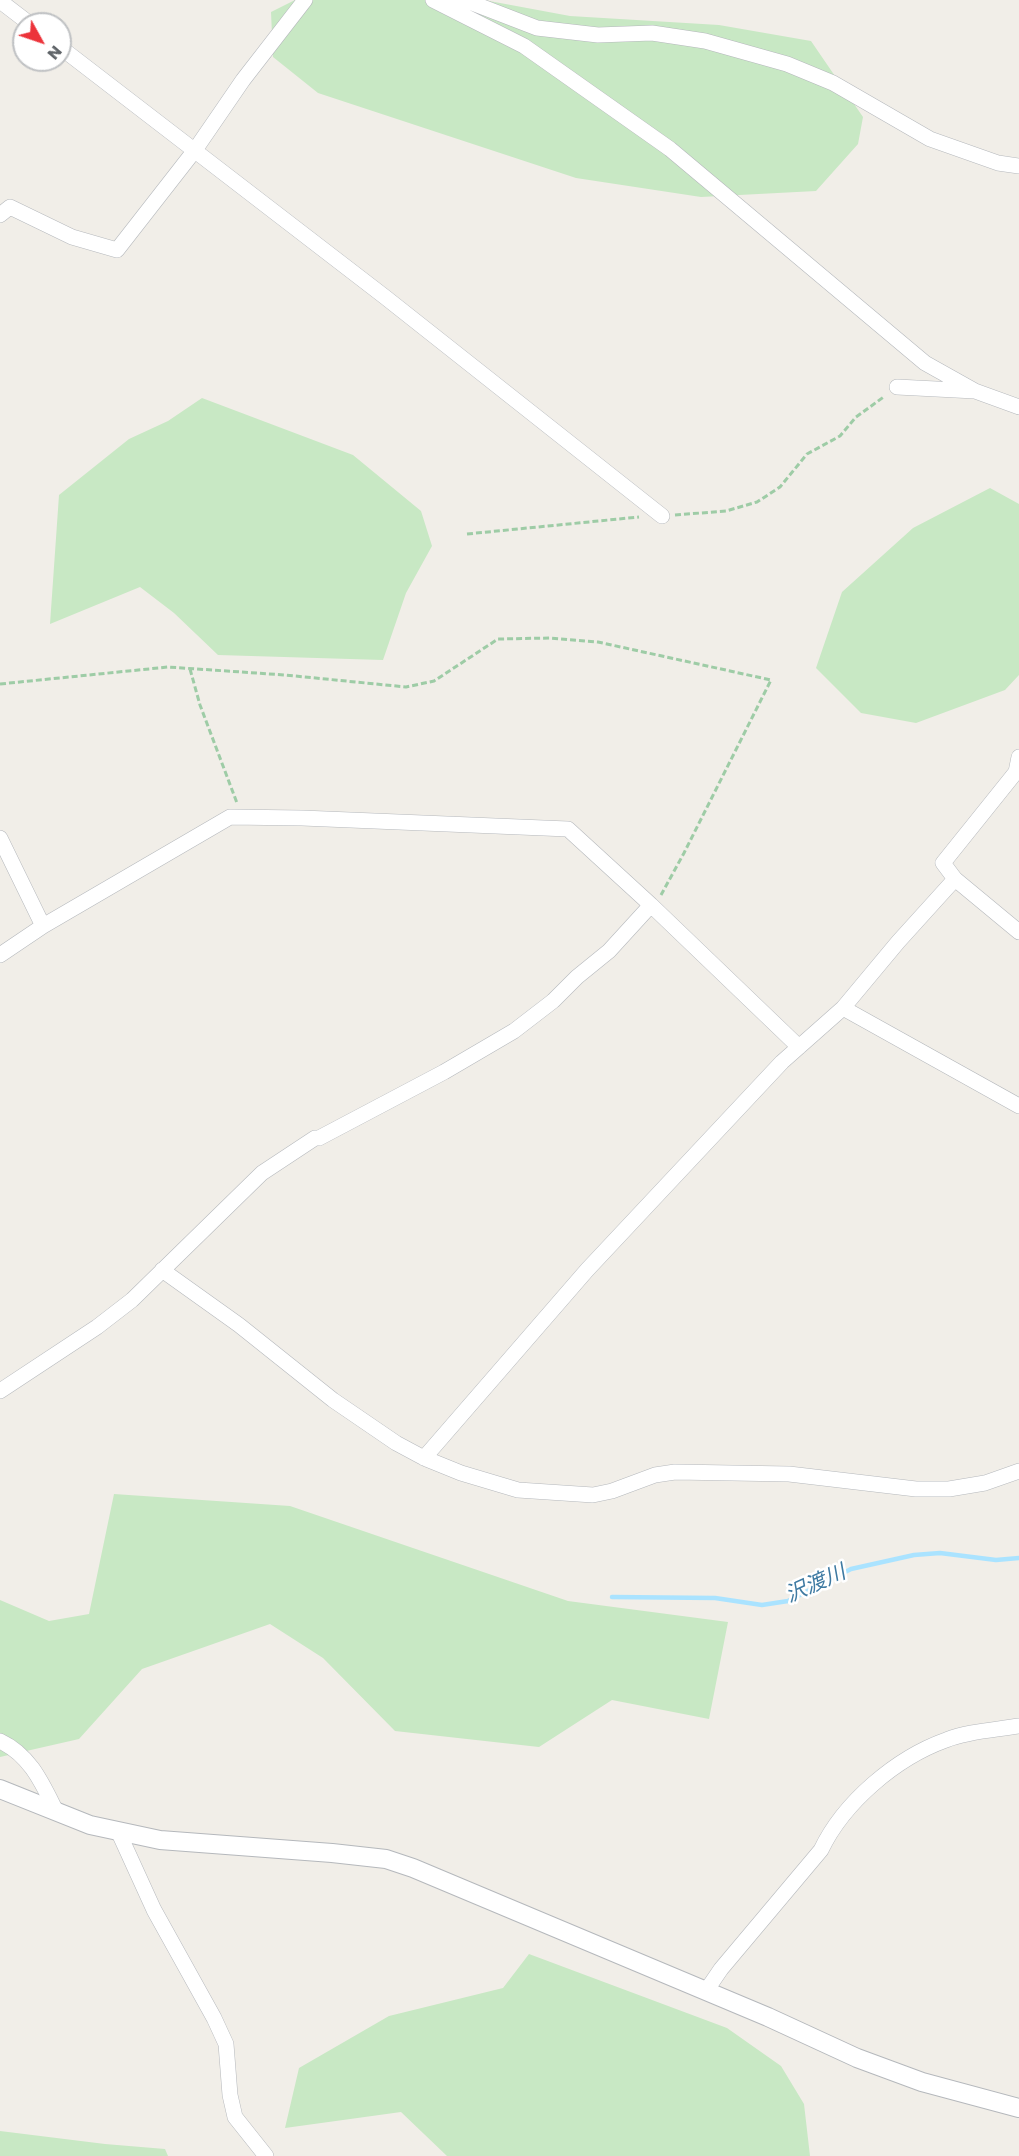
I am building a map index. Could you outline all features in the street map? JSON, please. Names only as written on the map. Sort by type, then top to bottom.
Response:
[{"type":"street","points":[[0,215],[10,207],[72,237],[117,250],[195,150],[243,80],[305,0]]},
{"type":"street","points":[[433,0],[467,1],[537,28],[598,35],[652,33],[705,41],[787,64],[833,83],[930,140],[998,163],[1019,166]]},
{"type":"street","points":[[433,0],[524,46],[670,149],[925,363],[975,391],[1019,407]]},
{"type":"street","points":[[0,1],[14,12]]},
{"type":"street","points":[[72,56],[662,516]]},
{"type":"street","points":[[897,387],[975,391]]},
{"type":"street","points":[[1019,758],[1016,772],[943,863],[956,879],[1019,932]]},
{"type":"street","points":[[0,955],[230,817],[568,829],[799,1047]]},
{"type":"street","points":[[0,838],[44,927]]},
{"type":"street","points":[[424,1458],[587,1270],[722,1124],[799,1047],[843,1008],[898,942],[956,879]]},
{"type":"street","points":[[0,1390],[97,1327],[132,1300],[262,1173],[315,1138],[319,1138],[444,1072],[514,1031],[553,1001],[577,977],[609,951],[651,905]]},
{"type":"street","points":[[843,1008],[1019,1106]]},
{"type":"street","points":[[162,1270],[240,1325],[333,1400],[396,1443],[424,1458],[461,1473],[518,1490],[593,1495],[612,1491],[655,1475],[675,1472],[789,1474],[916,1489],[949,1489],[985,1483],[1019,1471]]},
{"type":"street","points":[[706,1991],[721,1969],[820,1850],[828,1835],[854,1803],[882,1777],[911,1757],[945,1740],[1019,1726]]},
{"type":"street","points":[[0,1741],[10,1745],[27,1760],[56,1811]]},
{"type":"street","points":[[0,1789],[90,1825],[160,1840],[387,1859],[706,1991],[857,2058],[922,2082],[1019,2108]]},
{"type":"street","points":[[118,1831],[154,1910],[226,2044],[230,2095],[235,2117],[266,2156]]},
{"type":"path","points":[[467,534],[574,522],[726,510],[757,502],[780,487],[807,454],[840,436],[856,417],[897,387]]},
{"type":"path","points":[[0,684],[168,667],[285,675],[405,687],[434,681],[498,639],[550,638],[598,642],[771,680],[664,893],[651,905]]},
{"type":"path","points":[[190,669],[200,705],[242,818]]},
{"type":"green space","points":[[295,0],[484,0],[570,16],[719,25],[811,41],[863,117],[858,144],[816,191],[701,197],[576,178],[318,93],[273,57],[271,12]]},
{"type":"green space","points":[[202,398],[353,455],[421,511],[432,546],[406,593],[383,660],[218,655],[174,613],[140,587],[50,624],[59,495],[129,439],[168,421]]},
{"type":"green space","points":[[990,488],[1019,504],[1019,675],[1005,690],[916,723],[861,713],[816,668],[842,592],[913,528]]},
{"type":"green space","points":[[114,1494],[290,1506],[568,1601],[728,1622],[709,1719],[612,1700],[539,1747],[395,1731],[323,1658],[270,1624],[142,1669],[79,1739],[0,1757],[0,1600],[49,1621],[89,1614]]},
{"type":"green space","points":[[529,1954],[727,2028],[781,2066],[804,2104],[810,2156],[447,2156],[401,2112],[285,2128],[299,2068],[389,2016],[503,1988]]},
{"type":"green space","points":[[0,2131],[165,2149],[168,2156],[0,2156]]},
{"type":"waterway","name":"沢渡川","points":[[612,1597],[715,1598],[762,1605],[788,1601],[851,1569],[914,1555],[940,1553],[996,1560],[1019,1558]]}]
